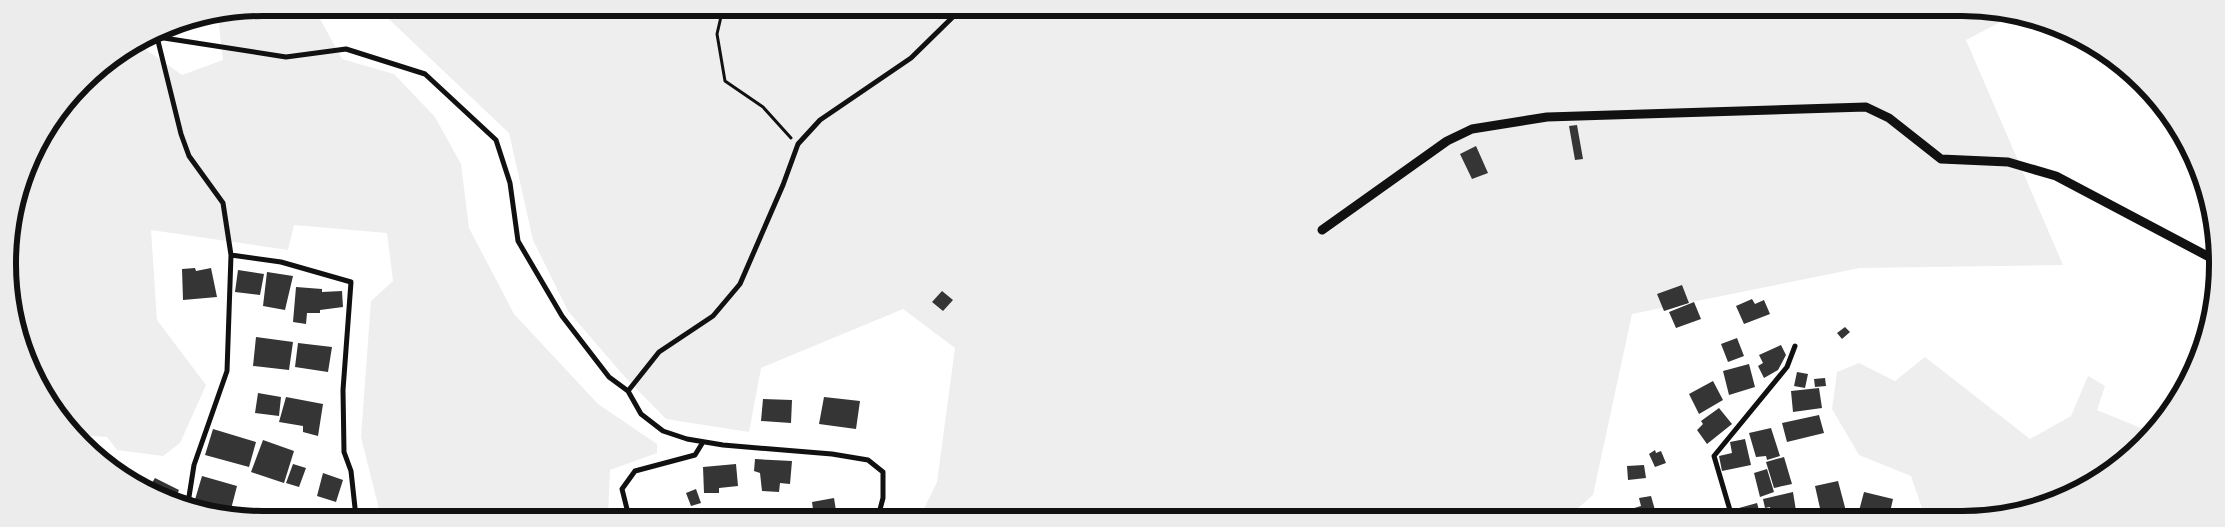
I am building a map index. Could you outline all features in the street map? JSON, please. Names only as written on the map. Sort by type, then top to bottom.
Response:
[{"type":"street","points":[[628,391],[658,352],[714,316],[740,284],[783,185],[798,144],[820,120],[911,58],[954,16]]},
{"type":"street","points":[[164,38],[286,57],[346,49],[426,74],[496,140],[510,183],[518,241],[562,316],[609,377],[628,391],[641,414],[663,431],[703,442],[832,454],[868,460],[883,472],[884,498],[880,511]]},
{"type":"street","points":[[155,41],[181,134],[189,156],[223,203],[231,254],[227,371],[194,465],[189,499]]},
{"type":"street","points":[[1322,230],[1447,141],[1472,129],[1546,117],[1866,107],[1889,118],[1941,159],[2008,162],[2056,176],[2209,257]]},
{"type":"street","points":[[231,254],[281,262],[351,282],[343,390],[344,452],[351,471],[355,511]]},
{"type":"street","points":[[1730,511],[1714,456],[1787,367],[1795,346]]},
{"type":"street","points":[[627,511],[622,489],[635,471],[695,455],[703,442]]},
{"type":"path","points":[[721,16],[718,34],[725,81],[763,107],[784,132],[798,144]]},
{"type":"shaded area","points":[[264,16],[318,16],[342,59],[394,74],[435,117],[461,164],[469,228],[514,314],[598,404],[657,444],[657,453],[610,470],[608,511],[380,511],[361,437],[371,301],[393,281],[387,233],[294,225],[288,250],[151,230],[157,320],[206,385],[180,443],[163,456],[117,450],[107,437],[87,436],[78,427],[58,401],[42,373],[29,343],[21,312],[16,264],[18,231],[29,184],[49,140],[67,113],[100,78],[140,49],[143,48],[182,75],[223,60],[218,20]]},
{"type":"shaded area","points":[[385,16],[1962,16],[1994,18],[2004,20],[1966,40],[2063,265],[1860,268],[1632,314],[1593,495],[1575,511],[923,511],[937,482],[955,348],[903,309],[761,368],[749,432],[666,419],[624,376],[568,311],[533,240],[509,133]]},
{"type":"shaded area","points":[[1925,357],[2030,439],[2071,416],[2088,376],[2105,386],[2097,410],[2141,428],[2156,416],[2112,460],[2085,478],[2056,492],[2041,498],[1994,509],[1923,511],[1911,476],[1859,455],[1832,409],[1837,372],[1859,363],[1895,381]]},
{"type":"building","points":[[1577,125],[1583,159],[1575,160],[1569,126]]},
{"type":"building","points":[[1476,146],[1488,173],[1472,179],[1460,154]]},
{"type":"building","points":[[195,268],[196,271],[211,268],[217,297],[183,300],[182,269]]},
{"type":"building","points":[[238,270],[264,274],[260,295],[235,292]]},
{"type":"building","points":[[267,272],[293,276],[285,310],[263,306]]},
{"type":"building","points":[[1682,285],[1689,303],[1664,311],[1657,294]]},
{"type":"building","points":[[296,287],[322,289],[322,292],[342,291],[343,307],[320,310],[320,313],[307,313],[306,324],[293,322]]},
{"type":"building","points":[[942,291],[953,300],[943,311],[932,302]]},
{"type":"building","points":[[1752,299],[1755,304],[1764,300],[1770,314],[1744,324],[1736,306]]},
{"type":"building","points":[[1694,302],[1701,319],[1676,328],[1669,312]]},
{"type":"building","points":[[1845,327],[1850,332],[1842,339],[1837,333]]},
{"type":"building","points":[[256,337],[293,342],[289,370],[253,366]]},
{"type":"building","points":[[1737,338],[1744,356],[1728,362],[1721,344]]},
{"type":"building","points":[[298,343],[332,347],[328,372],[295,367]]},
{"type":"building","points":[[1781,345],[1786,355],[1778,370],[1764,378],[1758,366],[1763,363],[1759,355]]},
{"type":"building","points":[[1749,364],[1755,387],[1729,395],[1723,371]]},
{"type":"building","points":[[1797,372],[1808,374],[1805,388],[1794,386]]},
{"type":"building","points":[[1825,378],[1826,386],[1815,387],[1814,379]]},
{"type":"building","points":[[1713,381],[1723,400],[1699,414],[1689,394]]},
{"type":"building","points":[[1819,388],[1822,408],[1793,412],[1791,391]]},
{"type":"building","points":[[258,393],[281,397],[279,416],[255,413]]},
{"type":"building","points":[[286,397],[323,404],[318,436],[303,432],[303,426],[279,422]]},
{"type":"building","points":[[824,397],[860,401],[856,429],[819,424]]},
{"type":"building","points":[[763,399],[792,400],[791,423],[761,421]]},
{"type":"building","points":[[1719,408],[1732,424],[1707,444],[1697,430],[1703,424],[1701,421]]},
{"type":"building","points":[[1819,415],[1824,433],[1787,442],[1782,423]]},
{"type":"building","points":[[1771,428],[1780,456],[1767,460],[1766,456],[1756,457],[1749,433]]},
{"type":"building","points":[[213,429],[256,442],[249,467],[205,455]]},
{"type":"building","points":[[1745,439],[1751,465],[1722,471],[1719,456],[1732,453],[1730,442]]},
{"type":"building","points":[[263,440],[294,451],[284,483],[251,472]]},
{"type":"building","points":[[1655,450],[1656,453],[1661,451],[1666,463],[1655,467],[1649,454]]},
{"type":"building","points":[[1784,457],[1792,484],[1774,488],[1766,462]]},
{"type":"building","points":[[755,459],[792,461],[790,484],[780,483],[779,492],[762,491],[760,473],[754,471]]},
{"type":"building","points":[[293,464],[306,468],[299,487],[286,483]]},
{"type":"building","points":[[736,464],[738,486],[719,488],[719,493],[704,493],[703,467]]},
{"type":"building","points":[[1644,465],[1646,478],[1628,480],[1627,466]]},
{"type":"building","points":[[1767,469],[1774,492],[1760,497],[1754,473]]},
{"type":"building","points":[[323,473],[343,480],[336,502],[317,496]]},
{"type":"building","points":[[202,476],[237,486],[231,509],[195,501]]},
{"type":"building","points":[[155,478],[179,490],[177,495],[151,484]]},
{"type":"building","points":[[1838,481],[1846,511],[1821,511],[1815,486]]},
{"type":"building","points":[[696,489],[701,503],[691,506],[686,493]]},
{"type":"building","points":[[1793,492],[1796,511],[1771,511],[1770,507],[1765,508],[1763,499]]},
{"type":"building","points":[[1864,492],[1893,499],[1890,511],[1859,511]]},
{"type":"building","points":[[1651,496],[1655,511],[1632,511],[1631,509],[1641,506],[1639,498]]},
{"type":"building","points":[[834,498],[836,511],[813,511],[812,502]]},
{"type":"building","points":[[1757,503],[1759,511],[1740,511],[1739,508]]}]
